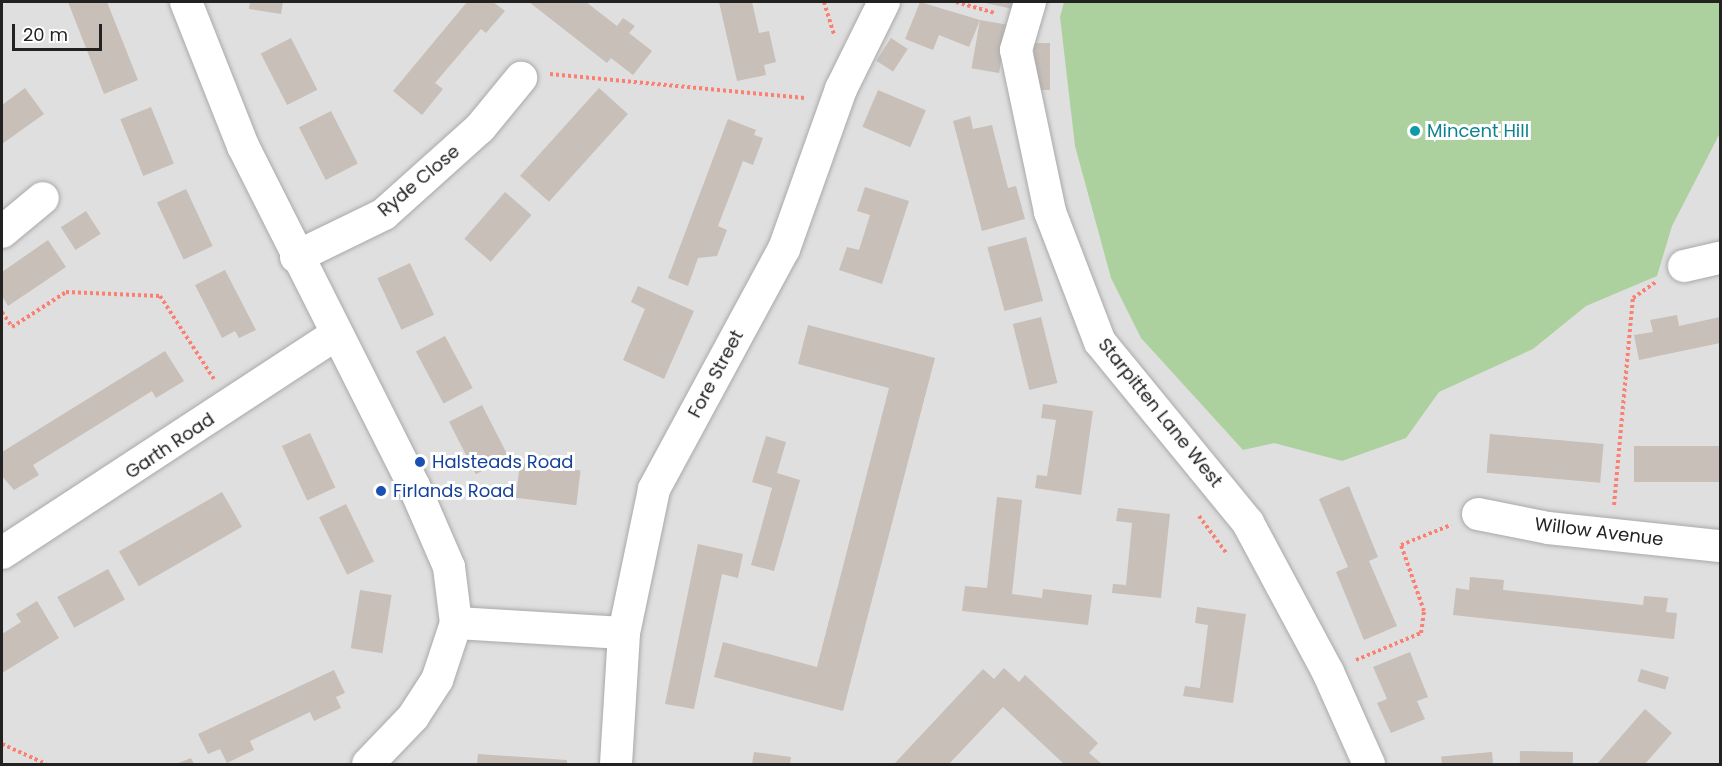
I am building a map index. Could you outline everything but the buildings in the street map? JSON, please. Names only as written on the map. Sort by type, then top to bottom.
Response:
[{"type":"street","points":[[186,2],[243,146],[296,257],[436,532],[449,567],[456,622],[436,680],[413,717],[368,765]]},
{"type":"street","name":"Fore Street","points":[[616,765],[624,633],[654,489],[784,249],[834,107],[884,2]]},
{"type":"street","name":"Starpitten Lane West","points":[[1028,11],[1016,50],[1050,212],[1100,342],[1248,523],[1328,672],[1369,765]]},
{"type":"street","name":"Ryde Close","points":[[296,257],[384,214],[480,128],[521,78]]},
{"type":"street","points":[[2,232],[43,198]]},
{"type":"street","points":[[1684,266],[1720,258]]},
{"type":"street","name":"Garth Road","points":[[2,553],[337,334]]},
{"type":"street","name":"Willow Avenue","points":[[1478,514],[1607,535],[1720,546]]},
{"type":"street","points":[[456,622],[624,633]]},
{"type":"path","points":[[956,2],[1028,11]]},
{"type":"path","points":[[521,78],[563,72],[803,97],[834,107]]},
{"type":"path","points":[[1607,535],[1626,410],[1624,361],[1634,298],[1684,266]]},
{"type":"path","points":[[2,312],[12,327],[66,292],[160,296],[231,405]]},
{"type":"path","points":[[1328,672],[1421,633],[1424,612],[1401,545],[1478,514]]},
{"type":"path","points":[[2,744],[46,765]]},
{"type":"shaded area","points":[[2,2],[1720,2],[1720,764],[2,764]]},
{"type":"green space","points":[[1064,2],[1720,2],[1720,133],[1672,226],[1657,276],[1586,306],[1533,349],[1439,392],[1406,438],[1342,461],[1274,443],[1243,450],[1141,338],[1111,278],[1075,146],[1060,17]]},
{"type":"place","name":"Mincent Hill","points":[[1415,131]]},
{"type":"place","name":"Halsteads Road","points":[[420,462]]},
{"type":"place","name":"Firlands Road","points":[[381,491]]}]
